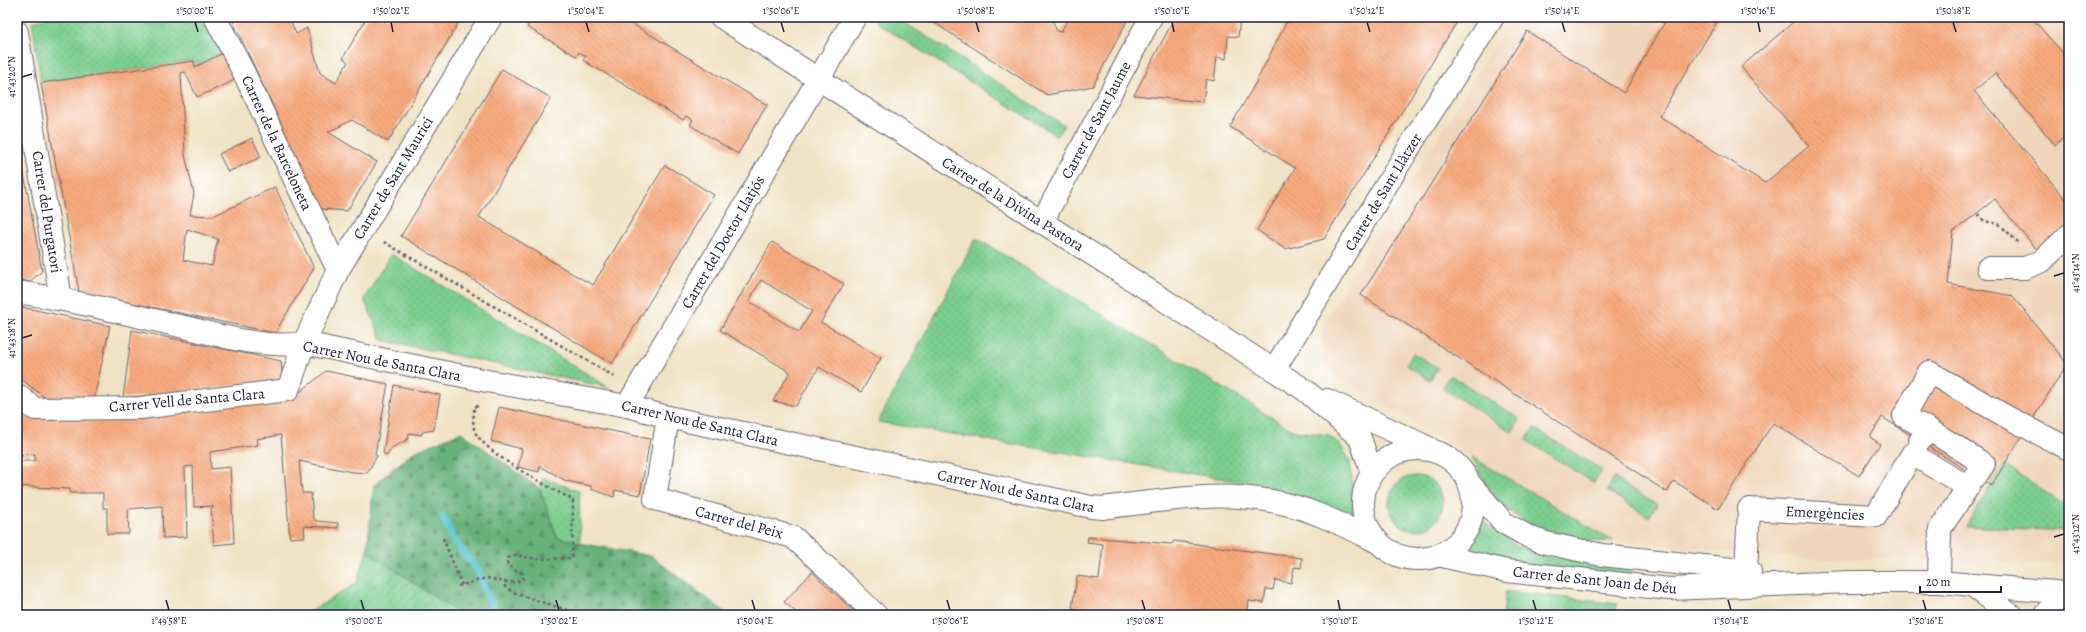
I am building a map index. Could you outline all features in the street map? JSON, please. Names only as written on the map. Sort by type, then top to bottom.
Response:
[{"type":"street","name":"Carrer de la Barceloneta","points":[[215,17],[243,71],[338,270]]},
{"type":"street","name":"Carrer de Sant Maurici","points":[[304,344],[338,270],[491,17]]},
{"type":"street","name":"Carrer de la Divina Pastora","points":[[721,17],[1274,368],[1305,390],[1360,438],[1372,473]]},
{"type":"street","name":"Carrer del Doctor Llatjós","points":[[633,398],[818,78],[855,17]]},
{"type":"street","name":"Carrer de Sant Jaume","points":[[1042,222],[1151,17]]},
{"type":"street","name":"Carrer de Sant Llàtzer","points":[[1274,368],[1420,130],[1493,17]]},
{"type":"street","name":"Carrer del Purgatori","points":[[17,32],[61,299]]},
{"type":"street","points":[[1988,268],[2025,268],[2042,261],[2069,235]]},
{"type":"street","name":"Carrer Nou de Santa Clara","points":[[17,292],[61,299],[255,343],[290,346],[304,344],[487,381],[633,398],[668,417],[1092,507],[1103,508],[1190,497],[1234,496],[1264,499],[1286,504],[1316,515],[1378,542]]},
{"type":"street","name":"Carrer Vell de Santa Clara","points":[[17,396],[35,409],[140,408],[288,390],[304,344]]},
{"type":"street","points":[[1976,476],[1984,464],[1904,416],[1929,372],[2009,418],[2069,449]]},
{"type":"street","name":"Carrer de la Divina Pastora","points":[[1305,390],[1438,452]]},
{"type":"street","name":"Carrer del Peix","points":[[668,417],[655,499],[793,537],[876,615]]},
{"type":"street","points":[[1928,430],[1912,454],[1968,487],[1940,529],[1940,582]]},
{"type":"street","points":[[1426,449],[1438,452],[1457,465],[1470,484],[1474,503],[1468,526],[1454,546],[1438,555],[1422,559],[1406,558],[1391,552],[1378,542],[1366,521],[1363,508],[1364,496],[1372,473],[1390,457],[1401,452],[1426,449]]},
{"type":"street","name":"Emergències","points":[[1746,571],[1749,509],[1876,516],[1912,454]]},
{"type":"street","name":"Carrer de Sant Joan de Déu","points":[[1470,484],[1504,523],[1518,532],[1546,543],[1602,555],[1850,582]]},
{"type":"street","name":"Carrer de Sant Joan de Déu","points":[[1438,555],[1507,571],[1669,589],[1850,582],[1940,582],[2068,593]]},
{"type":"street","points":[[1719,587],[1746,571]]},
{"type":"street","points":[[1972,584],[2011,615]]},
{"type":"street","points":[[2046,615],[2056,601],[2068,593]]},
{"type":"path","points":[[1978,214],[1984,221],[1999,224],[2022,246]]},
{"type":"path","points":[[362,229],[633,398]]},
{"type":"path","points":[[458,586],[487,578],[506,582],[516,582],[523,579],[522,573],[512,569],[507,562],[508,558],[514,555],[537,560],[572,558],[573,500],[515,468],[480,439],[475,431],[474,407]]},
{"type":"path","points":[[443,538],[462,585]]},
{"type":"path","points":[[506,582],[505,587],[517,594],[583,615]]},
{"type":"shaded area","points":[[1512,17],[1630,17],[1641,24],[1677,17],[2051,17],[2069,38],[2069,564],[1895,559],[1811,559],[1613,541],[1323,368],[1322,325]]},
{"type":"green space","points":[[48,17],[204,17],[225,52],[195,67],[193,61],[41,83],[32,22]]},
{"type":"green space","points":[[878,17],[896,17],[1064,125],[1057,136],[875,22]]},
{"type":"green space","points":[[976,238],[1294,431],[1329,435],[1342,447],[1350,461],[1352,477],[1351,495],[1355,520],[1267,486],[878,422]]},
{"type":"green space","points":[[391,254],[610,388],[382,340],[364,299]]},
{"type":"green space","points":[[1413,353],[1438,368],[1430,380],[1406,365]]},
{"type":"green space","points":[[1450,375],[1520,419],[1512,432],[1442,388]]},
{"type":"green space","points":[[1534,428],[1602,470],[1594,483],[1526,440]]},
{"type":"green space","points":[[461,432],[540,489],[557,537],[580,543],[651,556],[729,615],[461,615],[367,551],[374,485],[412,453]]},
{"type":"green space","points":[[1472,457],[1613,541],[1573,540],[1550,535],[1538,530],[1504,507],[1496,499]]},
{"type":"green space","points":[[2004,465],[2069,508],[2069,531],[1966,526]]},
{"type":"green space","points":[[1411,476],[1421,476],[1431,480],[1439,488],[1443,498],[1443,508],[1439,518],[1431,526],[1421,530],[1411,530],[1401,526],[1393,518],[1389,508],[1389,498],[1393,488],[1401,480]]},
{"type":"green space","points":[[543,478],[579,491],[580,543],[557,537],[540,489]]},
{"type":"green space","points":[[1614,478],[1657,505],[1649,517],[1607,491]]},
{"type":"green space","points":[[1480,519],[1518,547],[1549,557],[1632,565],[1632,578],[1543,571],[1464,550],[1475,535]]},
{"type":"green space","points":[[367,551],[461,615],[304,615],[357,583]]},
{"type":"green space","points":[[1506,591],[1618,604],[1614,615],[1503,615]]},
{"type":"building","points":[[231,17],[289,17],[296,34],[307,28],[320,73],[336,83],[348,62],[343,58],[367,17],[462,17],[388,142],[352,120],[328,132],[377,162],[347,211],[321,209]]},
{"type":"building","points":[[533,17],[621,17],[767,105],[738,154],[690,125],[693,120],[686,116],[683,120],[583,60],[586,56],[579,52],[576,56],[527,27]]},
{"type":"building","points":[[925,17],[1051,17],[1057,31],[1061,32],[1069,17],[1129,17],[1093,86],[1047,95]]},
{"type":"building","points":[[1175,17],[1240,17],[1238,37],[1228,36],[1226,59],[1217,57],[1214,81],[1206,79],[1203,102],[1134,95]]},
{"type":"building","points":[[1289,17],[1460,17],[1324,239],[1285,249],[1257,230],[1295,168],[1230,127],[1255,84]]},
{"type":"building","points":[[1677,17],[1720,17],[1659,116],[1765,183],[1809,146],[1741,67],[1799,17],[2031,17],[2069,60],[2069,134],[2055,145],[1995,73],[1974,91],[2069,203],[2069,225],[2038,251],[1995,199],[1953,232],[1948,284],[2013,296],[2067,364],[1991,486],[1882,417],[1870,437],[1880,444],[1859,476],[1773,423],[1718,509],[1674,481],[1667,492],[1361,295],[1527,31],[1624,93],[1666,20]]},
{"type":"building","points":[[225,52],[238,78],[197,97],[185,72],[181,73],[185,155],[194,194],[190,215],[213,216],[275,187],[314,268],[275,333],[79,292],[41,83],[194,61],[195,67]],"holes":[[[187,229],[218,239],[212,266],[183,260]]]},
{"type":"building","points":[[502,69],[551,98],[479,217],[573,274],[593,285],[665,165],[714,195],[612,364],[401,236]]},
{"type":"building","points":[[17,136],[42,271],[29,282],[17,279]]},
{"type":"building","points":[[252,138],[261,157],[228,172],[219,154]]},
{"type":"building","points":[[772,242],[844,284],[821,322],[881,358],[861,392],[819,367],[796,406],[773,401],[790,372],[720,330]],"holes":[[[761,280],[812,311],[799,332],[749,301]]]},
{"type":"building","points":[[17,306],[110,326],[94,399],[44,397],[17,376]]},
{"type":"building","points":[[132,330],[281,361],[283,381],[123,398]]},
{"type":"building","points":[[326,371],[388,384],[375,454],[377,456],[367,473],[352,472],[299,461],[302,493],[311,493],[313,517],[316,521],[338,523],[338,528],[304,526],[305,537],[290,538],[281,435],[257,439],[258,445],[210,452],[211,469],[230,467],[234,543],[214,545],[211,508],[213,508],[213,506],[194,507],[193,466],[185,467],[187,537],[163,538],[162,506],[128,509],[129,534],[107,534],[107,508],[103,508],[103,493],[70,493],[70,489],[17,486],[17,461],[35,461],[35,454],[17,455],[17,409],[294,397]]},
{"type":"building","points":[[394,385],[440,395],[434,430],[422,432],[422,435],[409,433],[408,439],[392,448],[386,456],[383,453]]},
{"type":"building","points":[[499,407],[650,439],[640,495],[615,490],[614,497],[591,489],[591,486],[566,481],[540,466],[539,472],[518,467],[522,449],[491,441]]},
{"type":"building","points":[[1088,537],[1172,544],[1174,541],[1302,558],[1301,568],[1294,567],[1291,583],[1275,580],[1273,590],[1266,589],[1264,603],[1249,601],[1247,615],[1133,615],[1109,611],[1108,615],[1074,615],[1075,609],[1072,608],[1077,576],[1099,579],[1103,544],[1087,542]]},
{"type":"building","points":[[812,572],[859,615],[799,615],[784,602]]},
{"type":"waterway","points":[[443,517],[456,544],[477,569],[496,615]]}]
